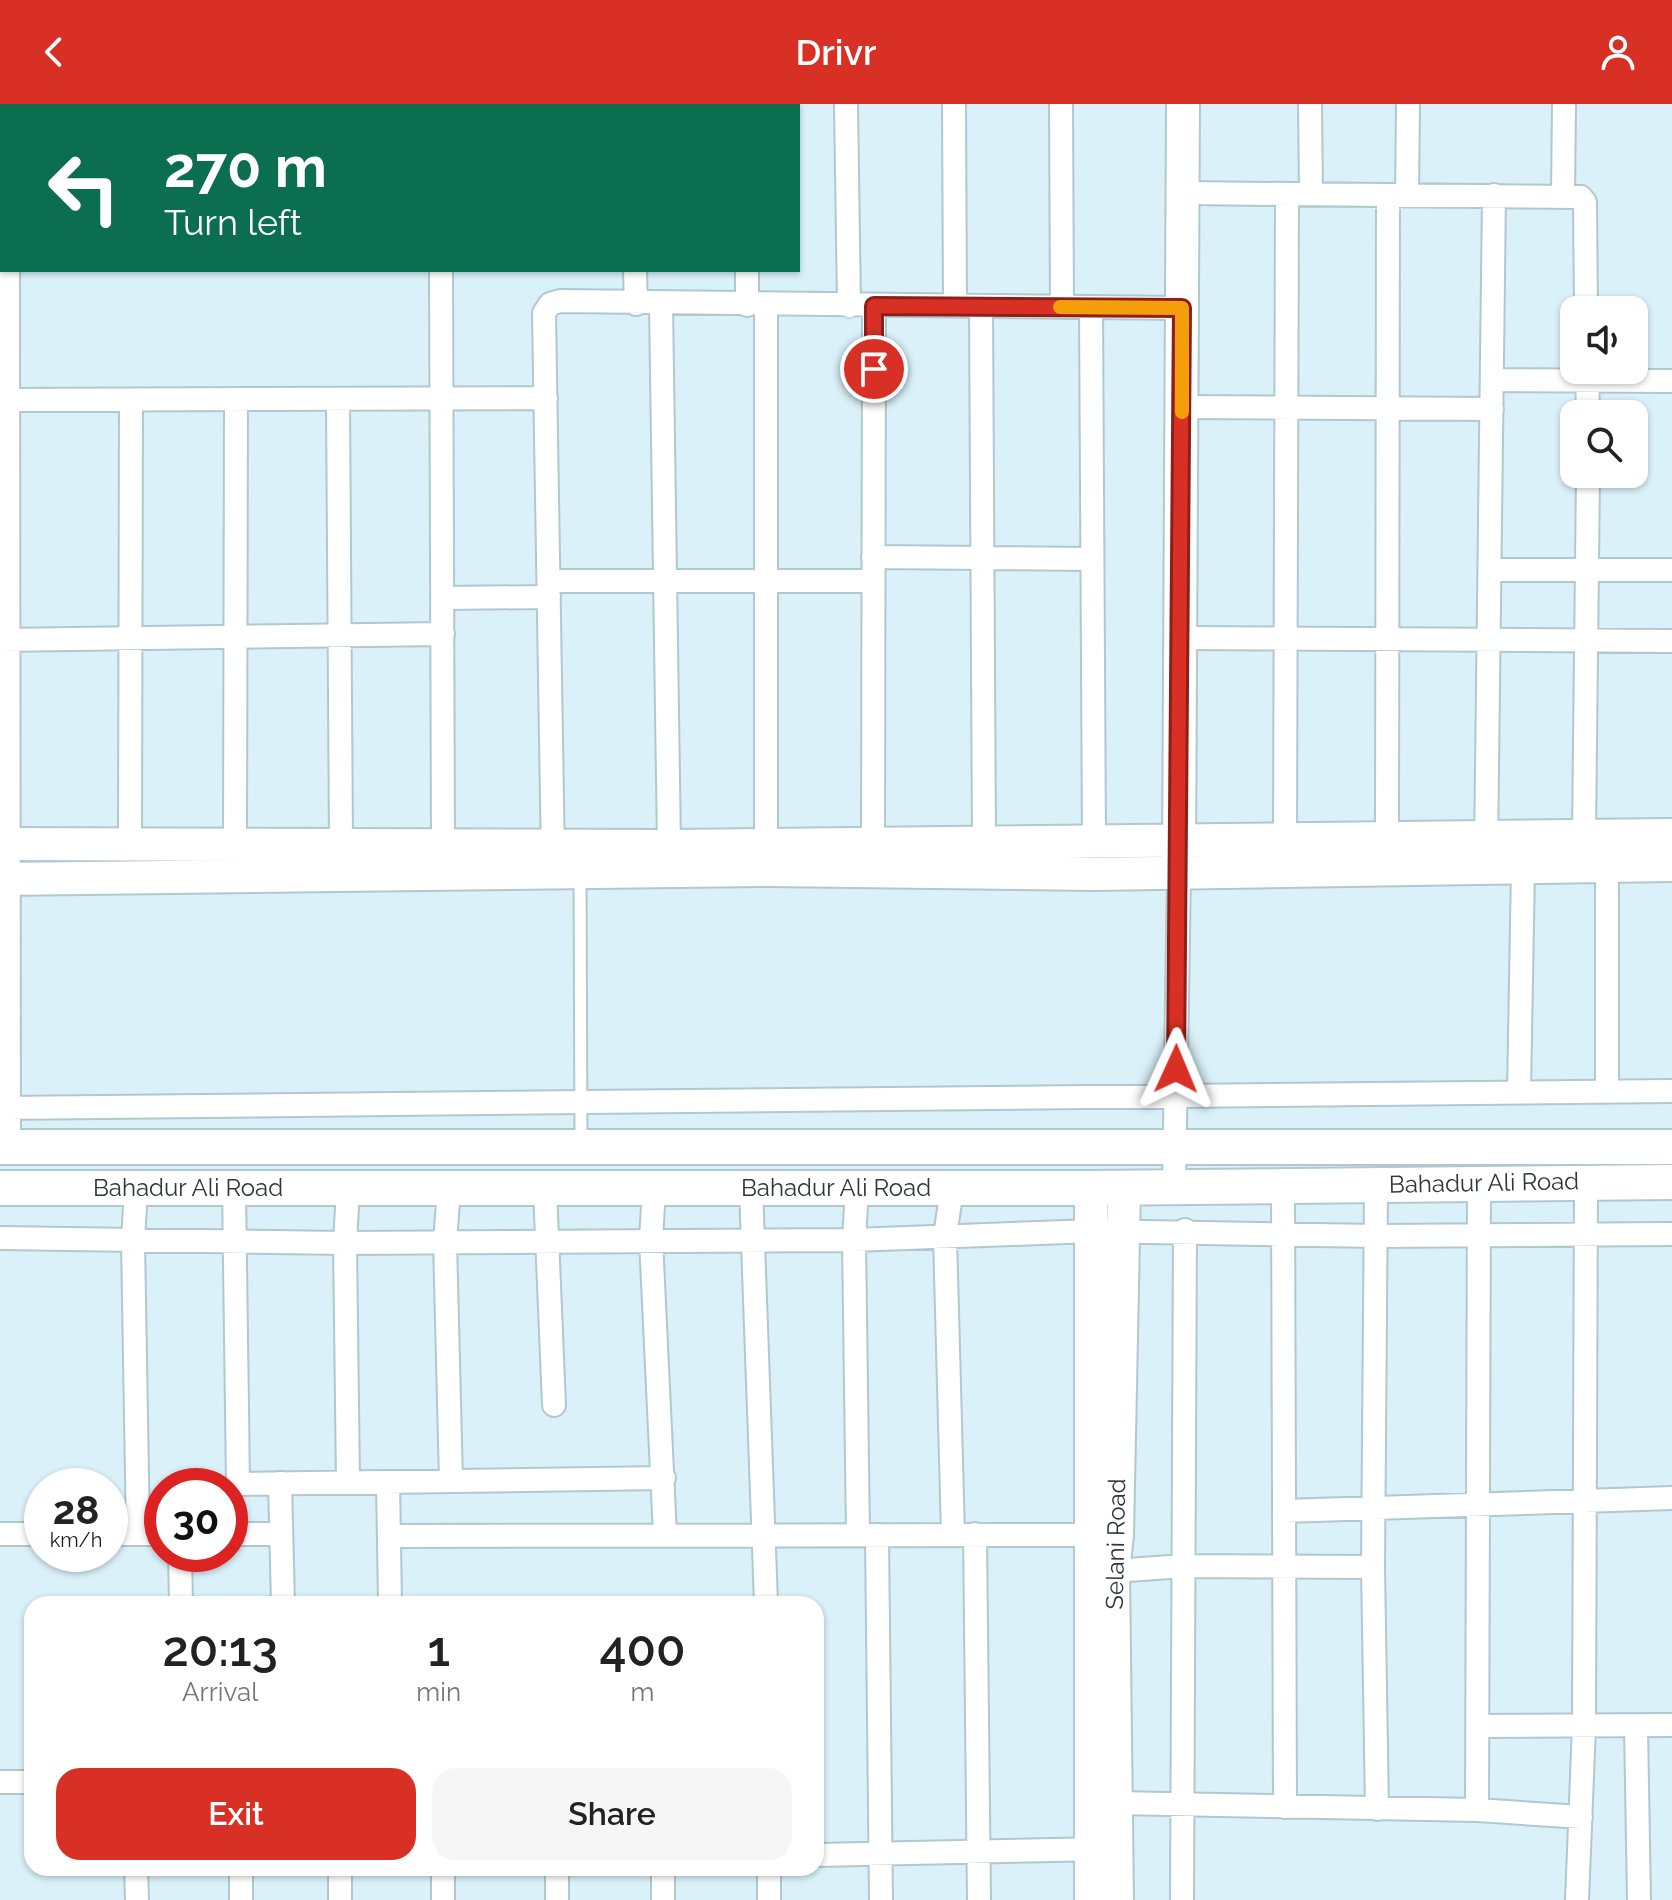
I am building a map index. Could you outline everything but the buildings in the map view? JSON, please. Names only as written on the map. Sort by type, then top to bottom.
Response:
[{"type":"main road","name":"Bahadur Ali Road","points":[[5,1146],[1672,1147]]},
{"type":"main road","name":"Bahadur Ali Road","points":[[0,1188],[952,1189],[1672,1182]]},
{"type":"street","points":[[846,104],[849,306]]},
{"type":"street","points":[[954,104],[955,306]]},
{"type":"street","points":[[1061,104],[1062,307]]},
{"type":"street","points":[[1174,1188],[1183,104]]},
{"type":"street","points":[[1310,104],[1311,194]]},
{"type":"street","points":[[1387,837],[1387,408],[1397,195],[1408,104]]},
{"type":"street","points":[[1563,195],[1564,104]]},
{"type":"street","points":[[1183,193],[1581,197],[1585,202],[1586,296]]},
{"type":"street","points":[[1285,839],[1287,194]]},
{"type":"street","points":[[1486,869],[1494,195]]},
{"type":"street","points":[[5,1146],[3,400],[8,272]]},
{"type":"street","points":[[441,272],[443,844]]},
{"type":"street","points":[[635,272],[636,304]]},
{"type":"street","points":[[748,272],[756,305],[765,581],[766,843]]},
{"type":"street","points":[[562,864],[549,589],[544,313],[550,304],[560,301],[1182,308]]},
{"type":"street","points":[[661,304],[669,846]]},
{"type":"street","points":[[873,842],[874,306]]},
{"type":"street","points":[[981,307],[980,558],[984,843]]},
{"type":"street","points":[[1091,307],[1094,842]]},
{"type":"street","points":[[1492,380],[1560,376]]},
{"type":"street","points":[[1648,379],[1672,381]]},
{"type":"street","points":[[3,400],[546,398]]},
{"type":"street","points":[[338,399],[341,843]]},
{"type":"street","points":[[130,843],[131,400]]},
{"type":"street","points":[[235,842],[236,400]]},
{"type":"street","points":[[1182,407],[1492,409]]},
{"type":"street","points":[[1584,835],[1588,488]]},
{"type":"street","points":[[873,557],[1092,559]]},
{"type":"street","points":[[1490,570],[1672,570]]},
{"type":"street","points":[[443,598],[665,581],[873,581]]},
{"type":"street","points":[[4,640],[340,633],[443,634]]},
{"type":"street","points":[[1180,638],[1672,641]]},
{"type":"street","points":[[6,844],[443,844],[562,864],[669,846],[766,843],[1094,842],[1179,857],[1285,839],[1672,835]]},
{"type":"street","points":[[6,879],[562,864],[1179,857],[1486,869],[1672,865]]},
{"type":"street","points":[[1607,867],[1607,1091]]},
{"type":"street","points":[[1519,1092],[1523,868]]},
{"type":"street","points":[[5,1108],[1672,1091]]},
{"type":"street","points":[[1477,1810],[1480,1726],[1479,1182]]},
{"type":"street","points":[[1577,1900],[1584,1726],[1586,1182]]},
{"type":"street","points":[[1376,1184],[1376,1508],[1373,1567],[1377,1809]]},
{"type":"street","points":[[1283,1186],[1285,1807]]},
{"type":"street","points":[[136,1188],[133,1241],[138,1534]]},
{"type":"street","points":[[234,1188],[238,1484],[664,1478]]},
{"type":"street","points":[[654,1188],[651,1240],[665,1535]]},
{"type":"street","points":[[751,1188],[766,1596]]},
{"type":"street","name":"Selani Road","points":[[1107,1188],[1103,1849],[1117,1900]]},
{"type":"street","points":[[348,1189],[345,1243],[348,1482]]},
{"type":"street","points":[[449,1189],[445,1241],[451,1481]]},
{"type":"street","points":[[545,1189],[554,1405]]},
{"type":"street","points":[[857,1189],[854,1240],[881,1900]]},
{"type":"street","points":[[952,1189],[945,1236],[964,1534],[979,1900]]},
{"type":"street","points":[[0,1238],[345,1243],[754,1238],[854,1240],[1185,1230],[1376,1236],[1672,1234]]},
{"type":"street","points":[[1182,1900],[1185,1230]]},
{"type":"street","points":[[388,1482],[390,1596]]},
{"type":"street","points":[[280,1483],[283,1596]]},
{"type":"street","points":[[1285,1511],[1672,1498]]},
{"type":"street","points":[[0,1534],[24,1534]]},
{"type":"street","points":[[128,1534],[144,1534]]},
{"type":"street","points":[[248,1534],[281,1534]]},
{"type":"street","points":[[389,1536],[1104,1535]]},
{"type":"street","name":"Selani Road","points":[[1091,1900],[1115,1803],[1113,1571],[1104,1535]]},
{"type":"street","points":[[1113,1571],[1184,1566],[1373,1567]]},
{"type":"street","points":[[180,1572],[181,1596]]},
{"type":"street","points":[[1480,1726],[1672,1725]]},
{"type":"street","points":[[1636,1726],[1639,1900]]},
{"type":"street","points":[[0,1782],[24,1782]]},
{"type":"street","points":[[1115,1803],[1477,1810],[1581,1817]]},
{"type":"street","points":[[824,1855],[1103,1849]]},
{"type":"street","points":[[136,1876],[137,1900]]},
{"type":"street","points":[[241,1876],[241,1900]]},
{"type":"street","points":[[340,1876],[340,1900]]},
{"type":"street","points":[[443,1876],[443,1900]]},
{"type":"street","points":[[557,1876],[557,1900]]},
{"type":"street","points":[[663,1876],[663,1900]]},
{"type":"street","points":[[769,1876],[769,1900]]},
{"type":"lane","points":[[562,864],[582,1147]]},
{"type":"slow traffic","points":[[1060,307],[1182,308],[1182,412]]},
{"type":"route","points":[[874,369],[874,306],[1182,308],[1176,1069]]}]
